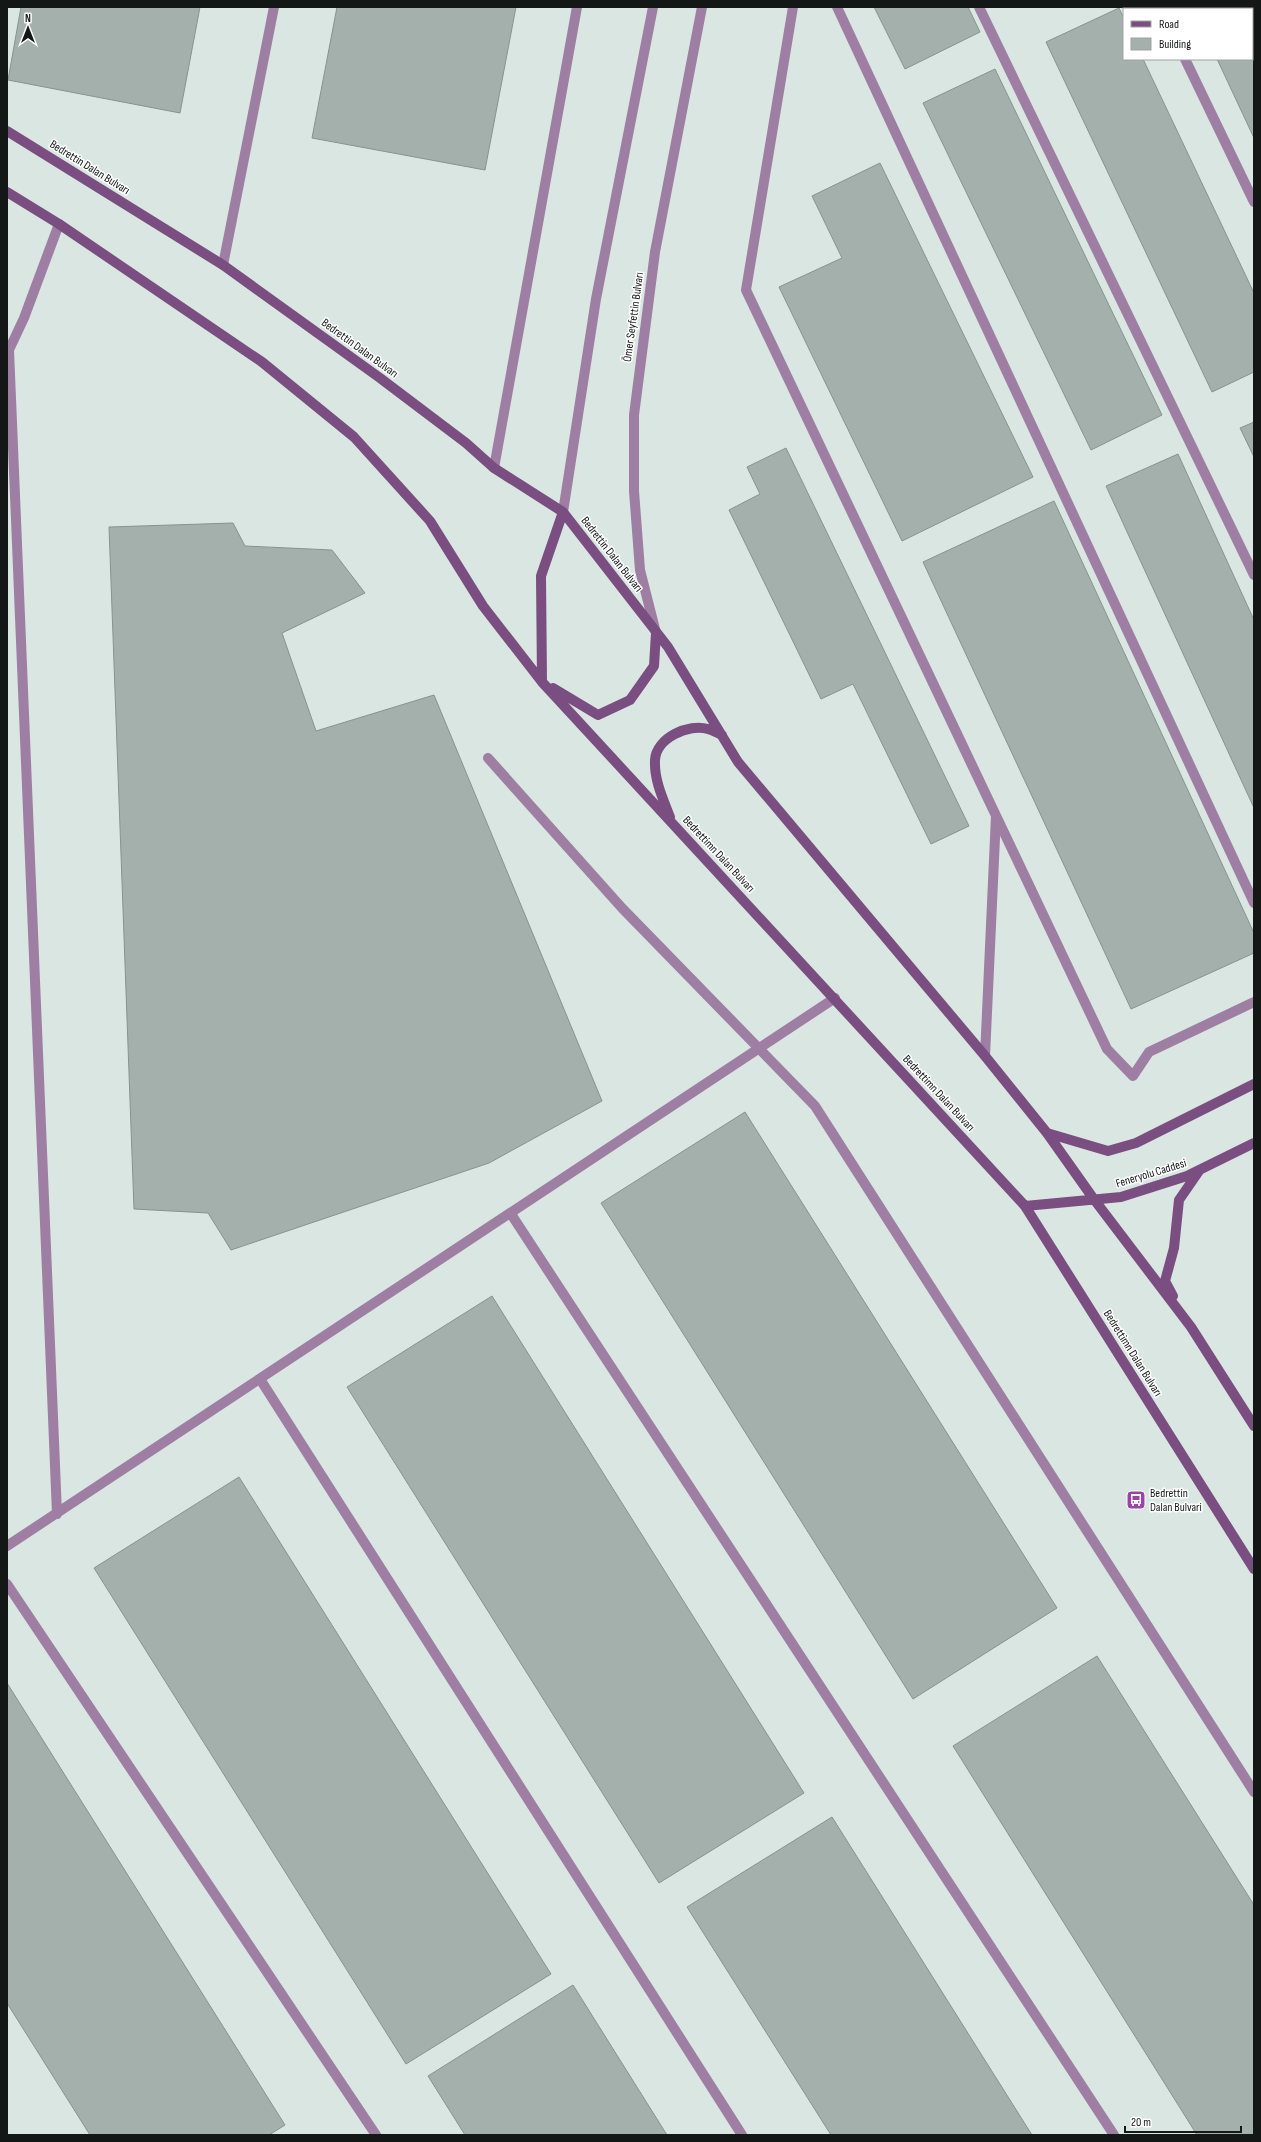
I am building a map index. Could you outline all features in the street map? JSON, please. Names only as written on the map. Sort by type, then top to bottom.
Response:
[{"type":"main road","name":"Bedrettin Dalan Bulvarı","points":[[7,131],[223,265],[386,383],[466,443],[494,468],[563,512],[656,633]]},
{"type":"main road","points":[[7,192],[59,224],[262,362],[354,437],[430,521],[483,606],[542,682],[598,715],[630,700],[654,666],[656,633]]},
{"type":"main road","points":[[542,682],[541,576],[563,512]]},
{"type":"main road","points":[[656,633],[668,647],[743,768],[985,1056],[1047,1133],[1093,1198],[1191,1327]]},
{"type":"main road","name":"Bedrettimn Dalan Bulvarı","points":[[542,682],[1025,1206],[1254,1569]]},
{"type":"main road","points":[[671,821],[657,781],[655,758],[663,742],[674,733],[691,728],[707,728],[722,735]]},
{"type":"main road","points":[[1047,1133],[1108,1151],[1136,1143],[1254,1084]]},
{"type":"main road","name":"Feneryolu Caddesi","points":[[1025,1206],[1093,1198],[1121,1197],[1156,1187],[1200,1170],[1254,1143]]},
{"type":"main road","points":[[1200,1170],[1179,1200],[1174,1248],[1165,1281],[1191,1327],[1254,1426]]},
{"type":"street","points":[[223,265],[274,7]]},
{"type":"street","points":[[494,468],[577,7]]},
{"type":"street","points":[[563,512],[596,299],[653,7]]},
{"type":"street","name":"Ömer Seyfettin Bulvarı","points":[[656,633],[640,570],[634,491],[634,415],[641,350],[656,252],[702,7]]},
{"type":"street","points":[[793,7],[746,290],[1107,1049],[1133,1076],[1149,1052],[1254,1002]]},
{"type":"street","points":[[837,7],[1254,903]]},
{"type":"street","points":[[979,7],[1254,575]]},
{"type":"street","points":[[1186,60],[1254,202]]},
{"type":"street","points":[[57,1514],[8,348],[24,318],[59,224]]},
{"type":"street","points":[[488,758],[622,908],[816,1106],[1254,1792]]},
{"type":"street","points":[[985,1056],[996,815]]},
{"type":"street","points":[[7,1546],[511,1214],[760,1049],[834,998]]},
{"type":"street","points":[[511,1214],[1114,2135]]},
{"type":"street","points":[[260,1379],[742,2135]]},
{"type":"street","points":[[7,1584],[376,2135]]},
{"type":"building","points":[[21,7],[200,7],[180,113],[8,80]]},
{"type":"building","points":[[337,7],[516,7],[485,170],[312,138]]},
{"type":"building","points":[[874,7],[968,7],[980,32],[905,69]]},
{"type":"building","points":[[1254,7],[1254,138],[1217,60],[1253,60],[1253,8],[1194,8]]},
{"type":"building","points":[[1119,8],[1123,17],[1123,60],[1143,60],[1254,293],[1254,372],[1212,392],[1046,42]]},
{"type":"building","points":[[995,69],[1162,415],[1091,450],[923,103]]},
{"type":"building","points":[[880,163],[1033,477],[902,541],[779,287],[842,258],[812,196]]},
{"type":"building","points":[[1254,422],[1254,457],[1240,428]]},
{"type":"building","points":[[786,448],[969,826],[931,844],[853,684],[821,699],[729,510],[760,494],[747,467]]},
{"type":"building","points":[[1178,454],[1254,620],[1254,808],[1106,486]]},
{"type":"building","points":[[1054,501],[1254,933],[1254,953],[1131,1009],[923,562]]},
{"type":"building","points":[[233,523],[245,546],[332,550],[365,593],[282,633],[316,731],[434,695],[602,1101],[489,1163],[231,1250],[208,1213],[134,1209],[109,527]]},
{"type":"building","points":[[745,1112],[1057,1608],[913,1699],[601,1203]]},
{"type":"building","points":[[492,1296],[804,1793],[659,1883],[347,1387]]},
{"type":"building","points":[[239,1477],[551,1974],[406,2064],[94,1568]]},
{"type":"building","points":[[1097,1656],[1254,1905],[1254,2135],[1197,2135],[953,1746]]},
{"type":"building","points":[[7,1683],[285,2125],[269,2135],[90,2135],[7,2003]]},
{"type":"building","points":[[832,1817],[1032,2135],[831,2135],[687,1907]]},
{"type":"building","points":[[573,1985],[667,2135],[465,2135],[428,2076]]},
{"type":"place","name":"Bedrettin Dalan Bulvari","points":[[1136,1500]]}]
